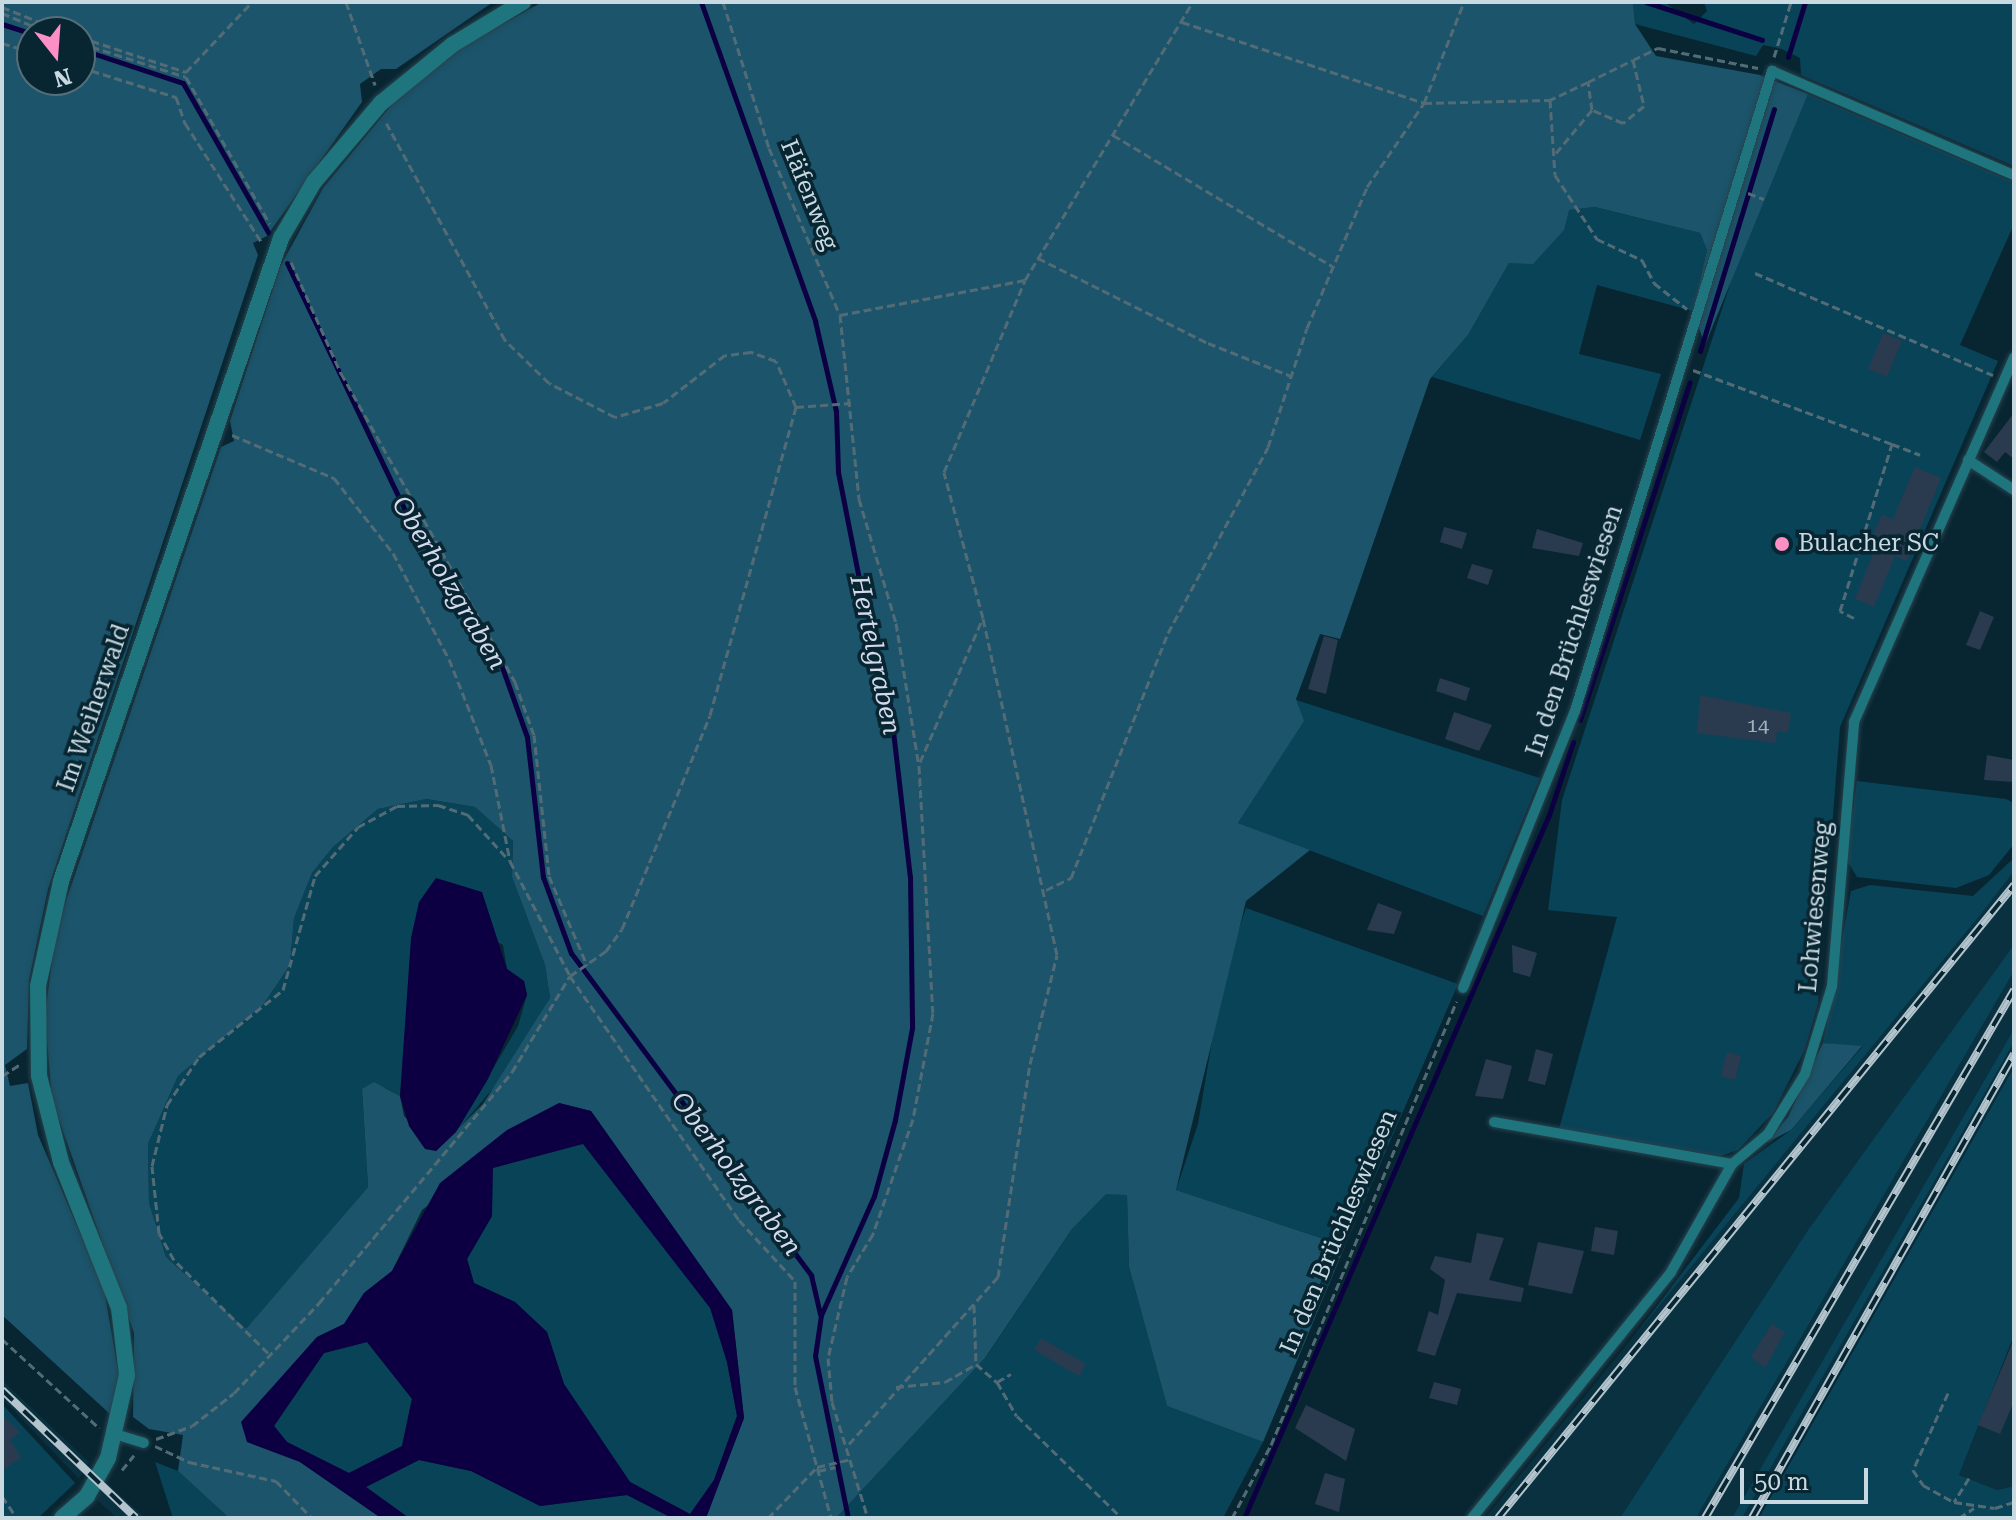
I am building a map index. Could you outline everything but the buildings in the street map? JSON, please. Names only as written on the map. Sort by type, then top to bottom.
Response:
[{"type":"street","name":"Im Weiherwald","points":[[62,1518],[87,1496],[118,1435],[127,1391],[124,1325],[51,1131],[38,1058],[45,935],[278,245],[314,182],[381,103],[452,45],[523,2]]},
{"type":"lane","points":[[1772,71],[2014,175]]},
{"type":"lane","name":"In den Brüchleswiesen","points":[[1463,988],[1575,711],[1772,71]]},
{"type":"lane","name":"Lohwiesenweg","points":[[1472,1518],[1671,1272],[1732,1164],[1789,1107],[1820,1039],[1836,959],[1844,776],[1854,722],[2013,362]]},
{"type":"lane","points":[[1968,460],[2014,490]]},
{"type":"lane","points":[[1494,1122],[1732,1164]]},
{"type":"lane","points":[[118,1435],[144,1443]]},
{"type":"path","points":[[186,74],[252,2]]},
{"type":"path","points":[[144,1443],[192,1426],[269,1354],[425,1185],[512,1072],[570,976],[586,965],[622,929],[710,715],[796,407],[776,361],[751,352],[725,355],[663,403],[615,417],[549,383],[505,340],[391,136],[346,2]]},
{"type":"path","name":"Häfenweg","points":[[723,2],[769,148],[840,315],[859,499],[896,623],[919,766],[933,1013],[913,1119],[873,1234],[847,1277],[832,1323],[832,1402],[848,1445],[868,1518]]},
{"type":"path","points":[[848,1445],[896,1387],[998,1277],[1030,1064],[1057,955],[1046,890],[983,618],[944,472],[1025,280],[1193,2]]},
{"type":"path","points":[[1046,890],[1071,878],[1168,633],[1268,447],[1291,376],[1367,187],[1424,103],[1464,2]]},
{"type":"path","points":[[1182,22],[1424,103],[1550,100],[1658,48],[1772,71],[1791,2]]},
{"type":"path","points":[[2,7],[25,16]]},
{"type":"path","points":[[96,45],[186,74],[219,145],[278,245],[341,373],[515,682],[534,735],[549,876],[586,965]]},
{"type":"path","points":[[1592,110],[1623,123],[1644,106],[1633,60]]},
{"type":"path","points":[[96,72],[176,97],[201,149],[259,241],[278,245]]},
{"type":"path","points":[[1556,153],[1592,110],[1588,82]]},
{"type":"path","points":[[1550,100],[1556,153],[1555,175],[1597,239],[1642,260],[1654,283],[1697,317]]},
{"type":"path","points":[[1113,135],[1333,267]]},
{"type":"path","points":[[1754,195],[1764,199]]},
{"type":"path","points":[[1038,258],[1208,343],[1291,376]]},
{"type":"path","points":[[1755,273],[2004,380]]},
{"type":"path","points":[[840,315],[1025,280]]},
{"type":"path","points":[[1682,367],[1920,455]]},
{"type":"path","points":[[796,407],[851,403]]},
{"type":"path","points":[[213,430],[334,478],[356,498],[449,659],[491,765],[510,861]]},
{"type":"path","points":[[1854,618],[1840,611],[1892,444]]},
{"type":"path","points":[[919,766],[983,618]]},
{"type":"path","points":[[269,1354],[174,1260],[159,1233],[152,1166],[167,1105],[199,1057],[283,990],[315,876],[358,827],[397,806],[438,805],[468,815],[510,861],[570,976],[739,1220],[795,1281],[791,1362],[831,1518]]},
{"type":"path","name":"In den Brüchleswiesen","points":[[1232,1518],[1271,1445],[1463,988]]},
{"type":"path","points":[[2,1076],[38,1058]]},
{"type":"path","points":[[974,1305],[976,1364],[997,1382],[1017,1416],[1122,1518]]},
{"type":"path","points":[[2,1339],[93,1426],[118,1435]]},
{"type":"path","points":[[896,1387],[945,1382],[976,1364]]},
{"type":"path","points":[[997,1382],[1011,1374]]},
{"type":"path","points":[[1948,1393],[1913,1470],[1923,1485],[1954,1502],[1974,1508]]},
{"type":"path","points":[[144,1443],[189,1462],[276,1481],[312,1518]]},
{"type":"path","points":[[768,1518],[817,1469],[851,1459]]},
{"type":"path","points":[[817,1469],[836,1467]]},
{"type":"path","points":[[1954,1502],[1969,1478]]},
{"type":"path","points":[[2,1496],[17,1518]]},
{"type":"path","points":[[1959,1518],[1974,1508],[2014,1502]]},
{"type":"shaded area","points":[[2,2],[493,2],[396,69],[381,69],[360,84],[362,102],[267,236],[253,243],[258,255],[48,889],[29,980],[27,1049],[5,1065],[10,1086],[28,1083],[38,1135],[104,1289],[120,1382],[110,1414],[2,1315]]},
{"type":"shaded area","points":[[542,2],[1633,2],[1635,24],[1656,56],[1760,75],[1808,94],[1705,345],[1693,311],[1707,250],[1700,233],[1595,207],[1569,210],[1564,230],[1533,264],[1509,263],[1468,335],[1430,379],[1340,639],[1320,634],[1296,699],[1304,721],[1238,823],[1310,850],[1246,901],[1176,1190],[1345,1246],[1263,1442],[1167,1406],[1129,1267],[1127,1195],[1106,1194],[1072,1229],[985,1358],[836,1518],[706,1518],[744,1418],[732,1310],[591,1111],[559,1103],[422,1210],[392,1271],[364,1293],[344,1324],[317,1337],[242,1422],[381,1518],[229,1518],[178,1471],[183,1435],[149,1429],[133,1417],[134,1333],[52,1100],[45,1015],[56,930],[221,447],[234,441],[230,421],[280,267],[323,188],[394,102],[459,49]],"holes":[[[426,799],[475,807],[513,841],[512,877],[545,965],[550,998],[483,1104],[436,1151],[404,1116],[400,1096],[374,1082],[362,1089],[368,1187],[246,1329],[166,1257],[149,1203],[148,1144],[178,1076],[263,1005],[290,965],[294,918],[312,873],[333,847],[378,809]]]},
{"type":"shaded area","points":[[1633,2],[1664,2],[1694,24],[1707,11],[1704,2],[2014,2],[2014,166],[1801,75],[1800,58],[1782,49],[1763,45],[1756,56],[1635,24]]},
{"type":"shaded area","name":"Bulacher SC","points":[[1808,94],[2014,182],[2014,224],[1960,345],[1998,361],[1840,727],[1818,1004],[1804,1051],[1773,1113],[1738,1150],[1720,1156],[1559,1129],[1617,917],[1548,910],[1562,800],[1736,266]]},
{"type":"shaded area","points":[[1595,207],[1700,233],[1707,250],[1693,311],[1597,285],[1579,354],[1661,374],[1640,440],[1432,377],[1468,335],[1509,263],[1568,210]]},
{"type":"shaded area","points":[[1296,700],[1540,778],[1483,916],[1238,823],[1303,721]]},
{"type":"shaded area","points":[[1857,781],[2006,799],[2014,803],[2014,844],[1989,875],[1956,888],[1857,877],[1846,859]]},
{"type":"shaded area","points":[[425,799],[475,807],[513,841],[512,877],[545,965],[550,998],[500,1080],[456,1132],[518,1026],[527,995],[524,981],[507,969],[503,945],[419,902],[400,1096],[386,1088],[362,1090],[368,1187],[246,1330],[166,1257],[149,1203],[148,1144],[178,1076],[263,1005],[290,965],[294,917],[312,873],[333,847],[378,809]]},
{"type":"shaded area","points":[[2014,858],[2014,871],[1984,910],[1632,1339],[1739,1198],[1744,1164],[1791,1130],[1862,1047],[1823,1043],[1851,891],[1870,885],[1973,896]]},
{"type":"shaded area","points":[[2014,871],[2014,945],[1808,1230],[1620,1518],[1485,1518]]},
{"type":"shaded area","points":[[436,878],[482,892],[507,969],[524,981],[527,995],[488,1079],[456,1132],[436,1151],[425,1149],[409,1126],[400,1096],[411,938],[419,902]]},
{"type":"shaded area","points":[[1246,908],[1458,984],[1345,1246],[1176,1190],[1198,1124],[1223,976]]},
{"type":"shaded area","points":[[2014,945],[2014,971],[1696,1518],[1620,1518],[1808,1230]]},
{"type":"shaded area","points":[[2014,971],[2014,1029],[1764,1463],[1732,1518],[1696,1518]]},
{"type":"shaded area","points":[[2014,1029],[2014,1042],[1742,1518],[1732,1518]]},
{"type":"shaded area","points":[[2014,1042],[2014,1066],[1757,1518],[1742,1518]]},
{"type":"shaded area","points":[[1823,1043],[1862,1046],[1791,1130],[1766,1143],[1788,1117]]},
{"type":"shaded area","points":[[2014,1067],[2014,1335],[1959,1475],[1997,1490],[2014,1486],[2014,1518],[1759,1518]]},
{"type":"shaded area","points":[[559,1103],[591,1111],[732,1310],[744,1418],[706,1518],[672,1518],[627,1495],[540,1506],[471,1471],[419,1460],[366,1487],[409,1518],[381,1518],[300,1462],[247,1442],[241,1422],[317,1337],[344,1324],[364,1293],[392,1271],[440,1183],[507,1130]],"holes":[[[583,1144],[710,1308],[727,1362],[737,1416],[714,1480],[690,1514],[630,1482],[564,1384],[547,1332],[515,1302],[474,1283],[467,1259],[492,1216],[493,1168]],[[367,1342],[412,1399],[402,1446],[349,1473],[287,1442],[274,1426],[324,1353]]]},
{"type":"shaded area","points":[[583,1143],[711,1308],[727,1362],[737,1416],[714,1480],[690,1514],[630,1482],[564,1384],[547,1332],[515,1302],[474,1283],[467,1259],[492,1216],[492,1168]]},
{"type":"shaded area","points":[[1105,1194],[1127,1194],[1129,1267],[1167,1406],[1263,1442],[1223,1518],[836,1518],[986,1357],[1072,1229]]},
{"type":"shaded area","points":[[2014,1337],[2014,1486],[1997,1490],[1959,1475]]},
{"type":"shaded area","points":[[367,1342],[412,1398],[402,1446],[349,1473],[287,1442],[274,1426],[324,1353]]},
{"type":"shaded area","points":[[2,1380],[89,1462],[79,1479],[2,1398]]},
{"type":"shaded area","points":[[2,1404],[75,1483],[38,1518],[2,1518]]},
{"type":"shaded area","points":[[419,1460],[471,1471],[540,1506],[627,1495],[672,1518],[409,1518],[366,1487]]},
{"type":"shaded area","points":[[155,1462],[178,1471],[229,1518],[173,1518]]},
{"type":"shaded area","points":[[107,1483],[145,1518],[117,1518],[96,1499]]},
{"type":"waterway","name":"Hertelgraben","points":[[701,2],[815,321],[836,411],[838,472],[858,574],[890,705],[910,877],[912,1028],[895,1120],[874,1196],[821,1315],[815,1356],[848,1518]]},
{"type":"waterway","points":[[1646,2],[1762,40]]},
{"type":"waterway","points":[[1788,57],[1805,2]]},
{"type":"waterway","name":"Oberholzgraben","points":[[2,24],[16,29]]},
{"type":"waterway","name":"Oberholzgraben","points":[[96,54],[183,83],[268,232]]},
{"type":"waterway","points":[[1700,351],[1774,109]]},
{"type":"waterway","name":"Oberholzgraben","points":[[287,263],[407,515],[498,656],[527,737],[543,877],[571,953],[811,1275],[820,1314]]},
{"type":"waterway","points":[[1580,720],[1690,382]]},
{"type":"waterway","points":[[1244,1518],[1549,815],[1573,742]]},
{"type":"railway","points":[[1498,1518],[2014,885]]},
{"type":"railway","points":[[1705,1518],[2014,990]]},
{"type":"railway","points":[[1752,1518],[2014,1054]]},
{"type":"railway","points":[[2,1390],[136,1518]]},
{"type":"place","name":"Bulacher SC","points":[[1782,544]]}]
